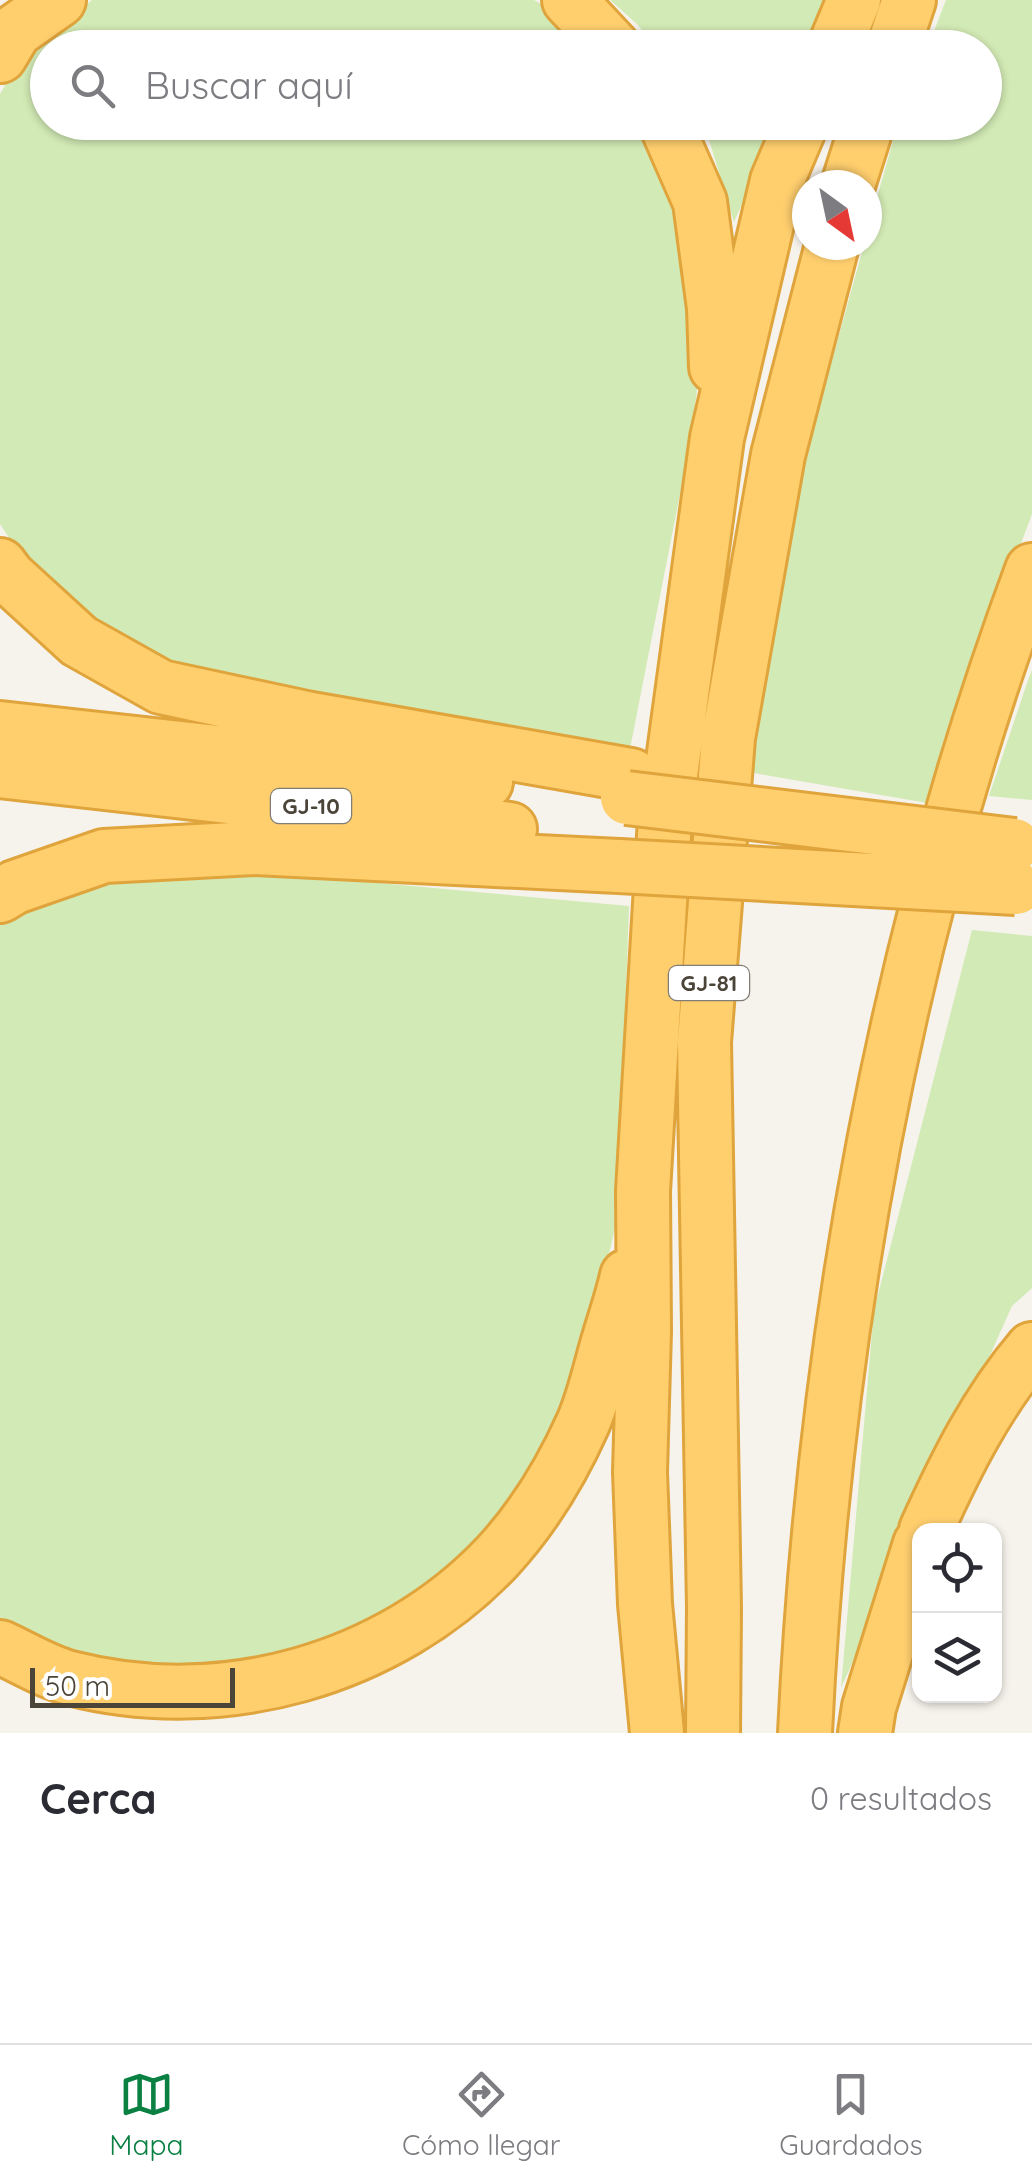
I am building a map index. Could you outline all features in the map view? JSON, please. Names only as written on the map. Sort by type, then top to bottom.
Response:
[{"type":"highway","points":[[0,56],[15,31],[59,0]]},
{"type":"highway","points":[[570,0],[598,30]]},
{"type":"highway","points":[[842,30],[854,0]]},
{"type":"highway","points":[[899,30],[909,0]]},
{"type":"highway","points":[[673,140],[700,202],[714,308],[717,438]]},
{"type":"highway","points":[[657,1733],[645,1604],[640,1472],[642,1191],[665,819],[717,438],[777,181],[794,140]]},
{"type":"highway","points":[[853,170],[862,140]]},
{"type":"highway","name":"GJ-81","points":[[713,1733],[704,1042],[728,738],[778,455],[828,260]]},
{"type":"highway","points":[[0,565],[79,641],[161,688],[306,718],[625,820],[1024,867]]},
{"type":"highway","points":[[805,1733],[810,1640],[847,1294],[897,1028],[954,799],[1032,570]]},
{"type":"highway","name":"GJ-10","points":[[0,728],[625,820]]},
{"type":"highway","name":"GJ-10","points":[[0,771],[625,820]]},
{"type":"highway","points":[[0,896],[104,856],[625,820],[916,832],[1024,867]]},
{"type":"highway","points":[[0,1647],[68,1678],[136,1688],[218,1691],[306,1676],[385,1642],[432,1613],[497,1557],[547,1491],[584,1420],[625,1286],[642,1191]]},
{"type":"highway","points":[[929,1523],[1002,1385],[1032,1349]]},
{"type":"highway","points":[[865,1733],[869,1707],[912,1570]]},
{"type":"green space","points":[[92,0],[534,0],[570,30],[57,30]]},
{"type":"green space","points":[[610,0],[831,0],[818,30],[642,30]]},
{"type":"green space","points":[[946,0],[1032,0],[1032,514],[965,693],[933,804],[742,771],[796,490],[860,260],[882,260],[882,180],[893,140],[1002,140],[1002,30],[935,30]]},
{"type":"green space","points":[[30,54],[30,140],[652,140],[683,209],[700,365],[691,438],[628,759],[216,679],[121,644],[23,559],[0,524],[0,94],[17,65]]},
{"type":"green space","points":[[709,140],[770,140],[734,222]]},
{"type":"green space","points":[[1032,670],[1032,800],[989,796],[1027,683]]},
{"type":"green space","points":[[183,865],[629,906],[618,1214],[585,1362],[533,1474],[474,1553],[428,1599],[237,1675],[120,1670],[25,1634],[0,1620],[0,920],[71,888]]},
{"type":"green space","points":[[972,930],[1032,936],[1032,1288],[1012,1306],[841,1688],[874,1310]]}]
